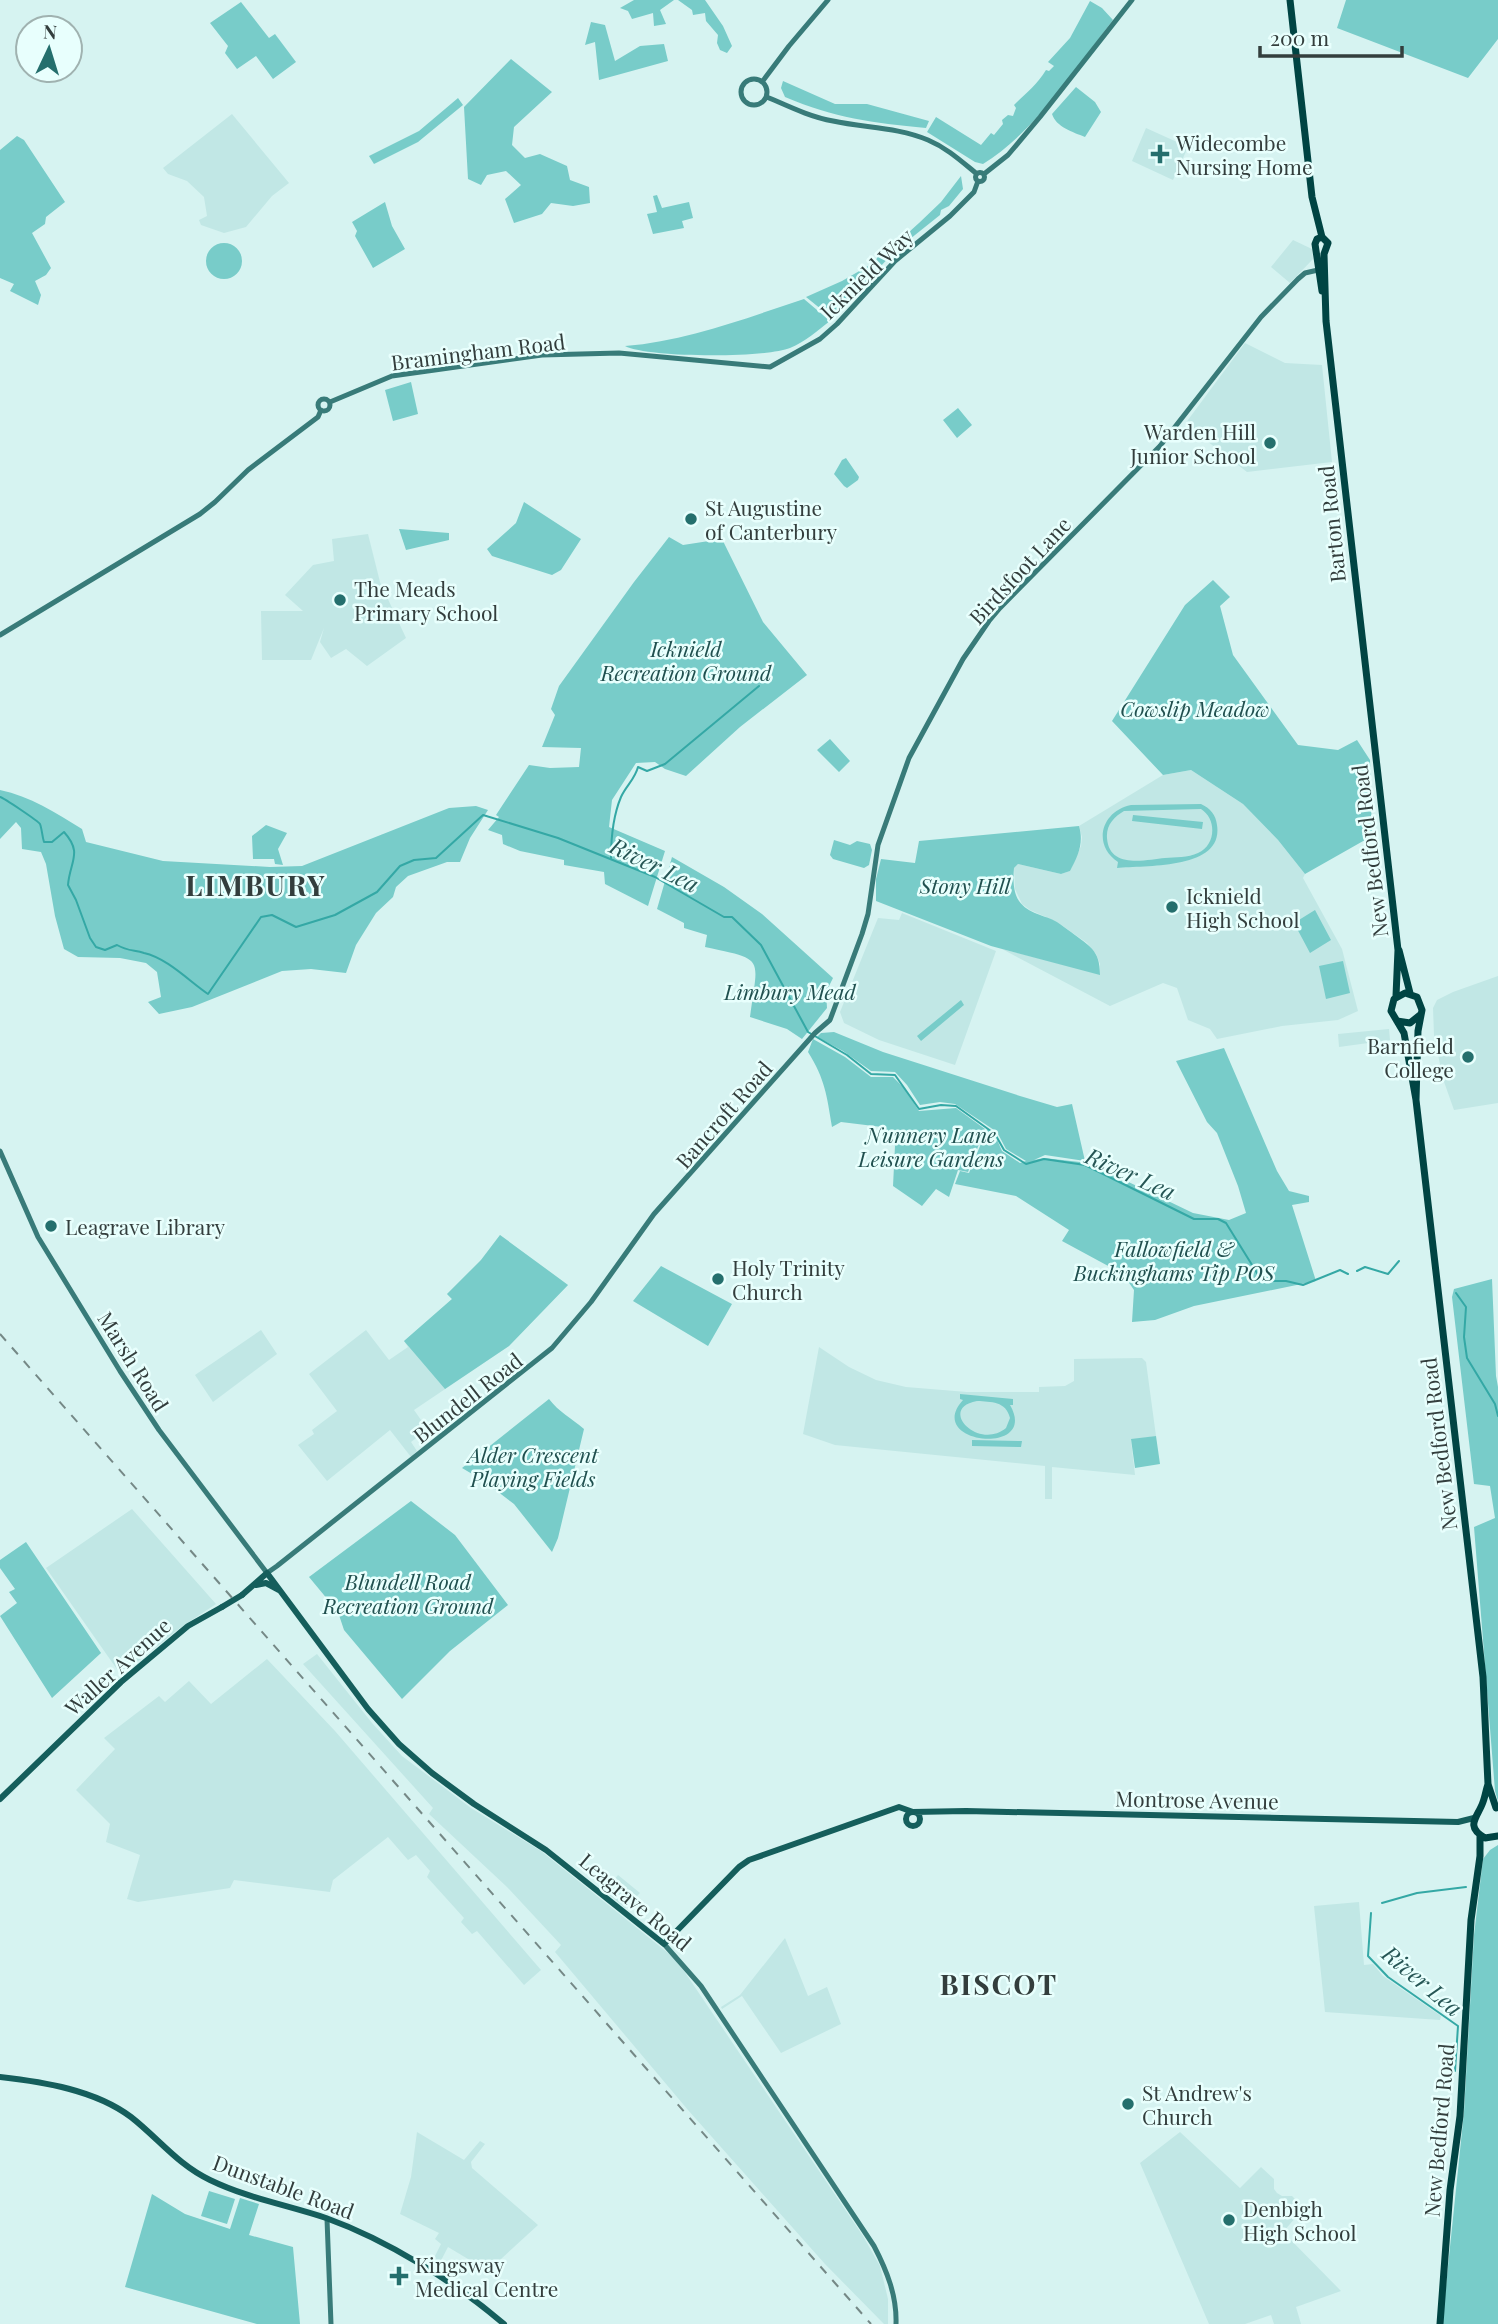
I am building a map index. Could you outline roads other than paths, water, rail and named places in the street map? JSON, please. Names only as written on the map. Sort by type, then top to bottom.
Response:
[{"type":"highway","points":[[1290,0],[1312,197],[1321,237],[1327,241],[1326,248],[1321,250],[1316,248],[1316,240],[1321,237]]},
{"type":"highway","name":"Barton Road","points":[[1316,248],[1324,295]]},
{"type":"highway","name":"Barton Road","points":[[1326,248],[1324,295],[1353,572],[1375,748]]},
{"type":"highway","name":"New Bedford Road","points":[[1375,748],[1398,950],[1396,996]]},
{"type":"highway","name":"New Bedford Road","points":[[1398,950],[1410,993]]},
{"type":"highway","points":[[1410,993],[1420,1001],[1420,1015],[1410,1023],[1397,1021],[1391,1011],[1396,996],[1410,993]]},
{"type":"highway","name":"New Bedford Road","points":[[1416,1100],[1420,1015]]},
{"type":"highway","name":"New Bedford Road","points":[[1397,1021],[1404,1033],[1416,1100],[1482,1668],[1488,1784],[1497,1809]]},
{"type":"highway","name":"New Bedford Road","points":[[1440,2324],[1450,2190],[1460,2116],[1471,1920],[1480,1856],[1477,1814],[1488,1784]]},
{"type":"highway","points":[[1477,1814],[1487,1807],[1497,1809]]},
{"type":"highway","points":[[1478,1833],[1490,1839],[1497,1837]]},
{"type":"highway","points":[[1480,1856],[1497,1837]]},
{"type":"main road","name":"Waller Avenue","points":[[0,1799],[121,1682],[188,1626],[242,1595],[267,1573]]},
{"type":"main road","name":"Leagrave Road","points":[[267,1573],[368,1709],[399,1744],[474,1804],[546,1850],[664,1944]]},
{"type":"main road","points":[[253,1586],[266,1583],[280,1590]]},
{"type":"main road","points":[[664,1944],[738,1867],[778,1849],[899,1807],[906,1821],[912,1826],[936,1811]]},
{"type":"main road","name":"Montrose Avenue","points":[[899,1807],[913,1812],[1458,1822],[1477,1814]]},
{"type":"main road","points":[[906,1821],[908,1815],[913,1812],[919,1815],[920,1821]]},
{"type":"main road","name":"Montrose Avenue","points":[[1458,1822],[1478,1833]]},
{"type":"main road","name":"Dunstable Road","points":[[0,2077],[61,2087],[110,2105],[131,2118],[165,2150],[202,2176],[250,2196],[358,2231],[439,2276],[504,2324]]},
{"type":"street","points":[[762,82],[828,0]]},
{"type":"street","name":"Icknield Way","points":[[761,368],[781,363],[820,338],[895,261],[966,200],[974,192],[980,176],[1008,155],[1132,0]]},
{"type":"street","points":[[755,79],[762,82],[767,89],[767,97],[762,103],[755,106],[745,102],[741,95],[747,81],[755,79]]},
{"type":"street","points":[[767,97],[832,121],[895,129],[926,139],[946,149],[980,176]]},
{"type":"street","name":"Birdsfoot Lane","points":[[813,1035],[830,1020],[862,934],[868,914],[878,845],[900,779],[930,718],[979,634],[1000,608],[1160,446],[1261,317],[1305,273],[1318,270]]},
{"type":"street","name":"Bramingham Road","points":[[0,635],[200,514],[248,470],[318,417],[321,410],[328,409],[330,402],[392,376],[542,355],[667,356],[761,368]]},
{"type":"street","name":"Bancroft Road","points":[[654,1214],[813,1035]]},
{"type":"street","name":"Marsh Road","points":[[0,1151],[38,1237],[120,1371],[159,1430],[267,1573]]},
{"type":"street","name":"Blundell Road","points":[[267,1573],[410,1463],[552,1348],[591,1302],[654,1214]]},
{"type":"street","name":"Leagrave Road","points":[[664,1944],[701,1986],[874,2246],[885,2266],[892,2289],[895,2324]]},
{"type":"street","points":[[327,2219],[331,2324]]},
{"type":"waterway","points":[[611,858],[616,812],[638,767],[647,771],[665,764],[759,686]]},
{"type":"waterway","name":"River Lea","points":[[0,797],[40,824],[44,842],[52,842],[64,832],[70,839],[74,857],[68,885],[96,947],[105,950],[117,945],[153,956],[208,994],[261,917],[272,915],[296,927],[335,915],[377,892],[400,866],[414,860],[436,858],[483,815],[558,838],[655,877],[724,917],[732,917],[761,945],[808,1032],[847,1055],[871,1074],[895,1075],[919,1109],[941,1105],[956,1106],[995,1134],[1004,1150],[1026,1164],[1044,1159],[1085,1165],[1194,1219],[1218,1219],[1226,1223],[1262,1281],[1286,1281],[1303,1285],[1340,1270],[1348,1274]]},
{"type":"waterway","name":"River Lea","points":[[1357,1271],[1365,1267],[1388,1274],[1399,1261]]},
{"type":"waterway","name":"River Lea","points":[[1456,1293],[1466,1307],[1464,1337],[1467,1358],[1495,1404],[1498,1416]]},
{"type":"waterway","name":"River Lea","points":[[1382,1903],[1417,1893],[1466,1887]]},
{"type":"waterway","name":"River Lea","points":[[1371,1913],[1368,1956],[1388,1977],[1458,2026],[1455,2071]]},
{"type":"railway","points":[[0,1334],[871,2324]]},
{"type":"place","name":"Widecombe Nursing Home","points":[[1160,154]]},
{"type":"place","name":"Warden Hill Junior School","points":[[1270,443]]},
{"type":"place","name":"St Augustine of Canterbury","points":[[691,519]]},
{"type":"place","name":"The Meads Primary School","points":[[340,600]]},
{"type":"place","name":"Icknield High School","points":[[1172,907]]},
{"type":"place","name":"Barnfield College","points":[[1468,1057]]},
{"type":"place","name":"Leagrave Library","points":[[51,1226]]},
{"type":"place","name":"Holy Trinity Church","points":[[718,1279]]},
{"type":"place","name":"St Andrew's Church","points":[[1128,2104]]},
{"type":"place","name":"Denbigh High School","points":[[1229,2220]]},
{"type":"place","name":"Kingsway Medical Centre","points":[[399,2276]]},
{"type":"district","name":"LIMBURY","points":[[256,884]]},
{"type":"district","name":"BISCOT","points":[[999,1983]]},
{"type":"park label","name":"Icknield Recreation Ground","points":[[686,660]]},
{"type":"park label","name":"Cowslip Meadow","points":[[1195,708]]},
{"type":"park label","name":"Stony Hill","points":[[965,885]]},
{"type":"park label","name":"Limbury Mead","points":[[790,991]]},
{"type":"park label","name":"Nunnery Lane Leisure Gardens","points":[[931,1146]]},
{"type":"park label","name":"Fallowfield & Buckinghams Tip POS","points":[[1174,1260]]},
{"type":"park label","name":"Alder Crescent Playing Fields","points":[[533,1466]]},
{"type":"park label","name":"Blundell Road Recreation Ground","points":[[408,1593]]}]
